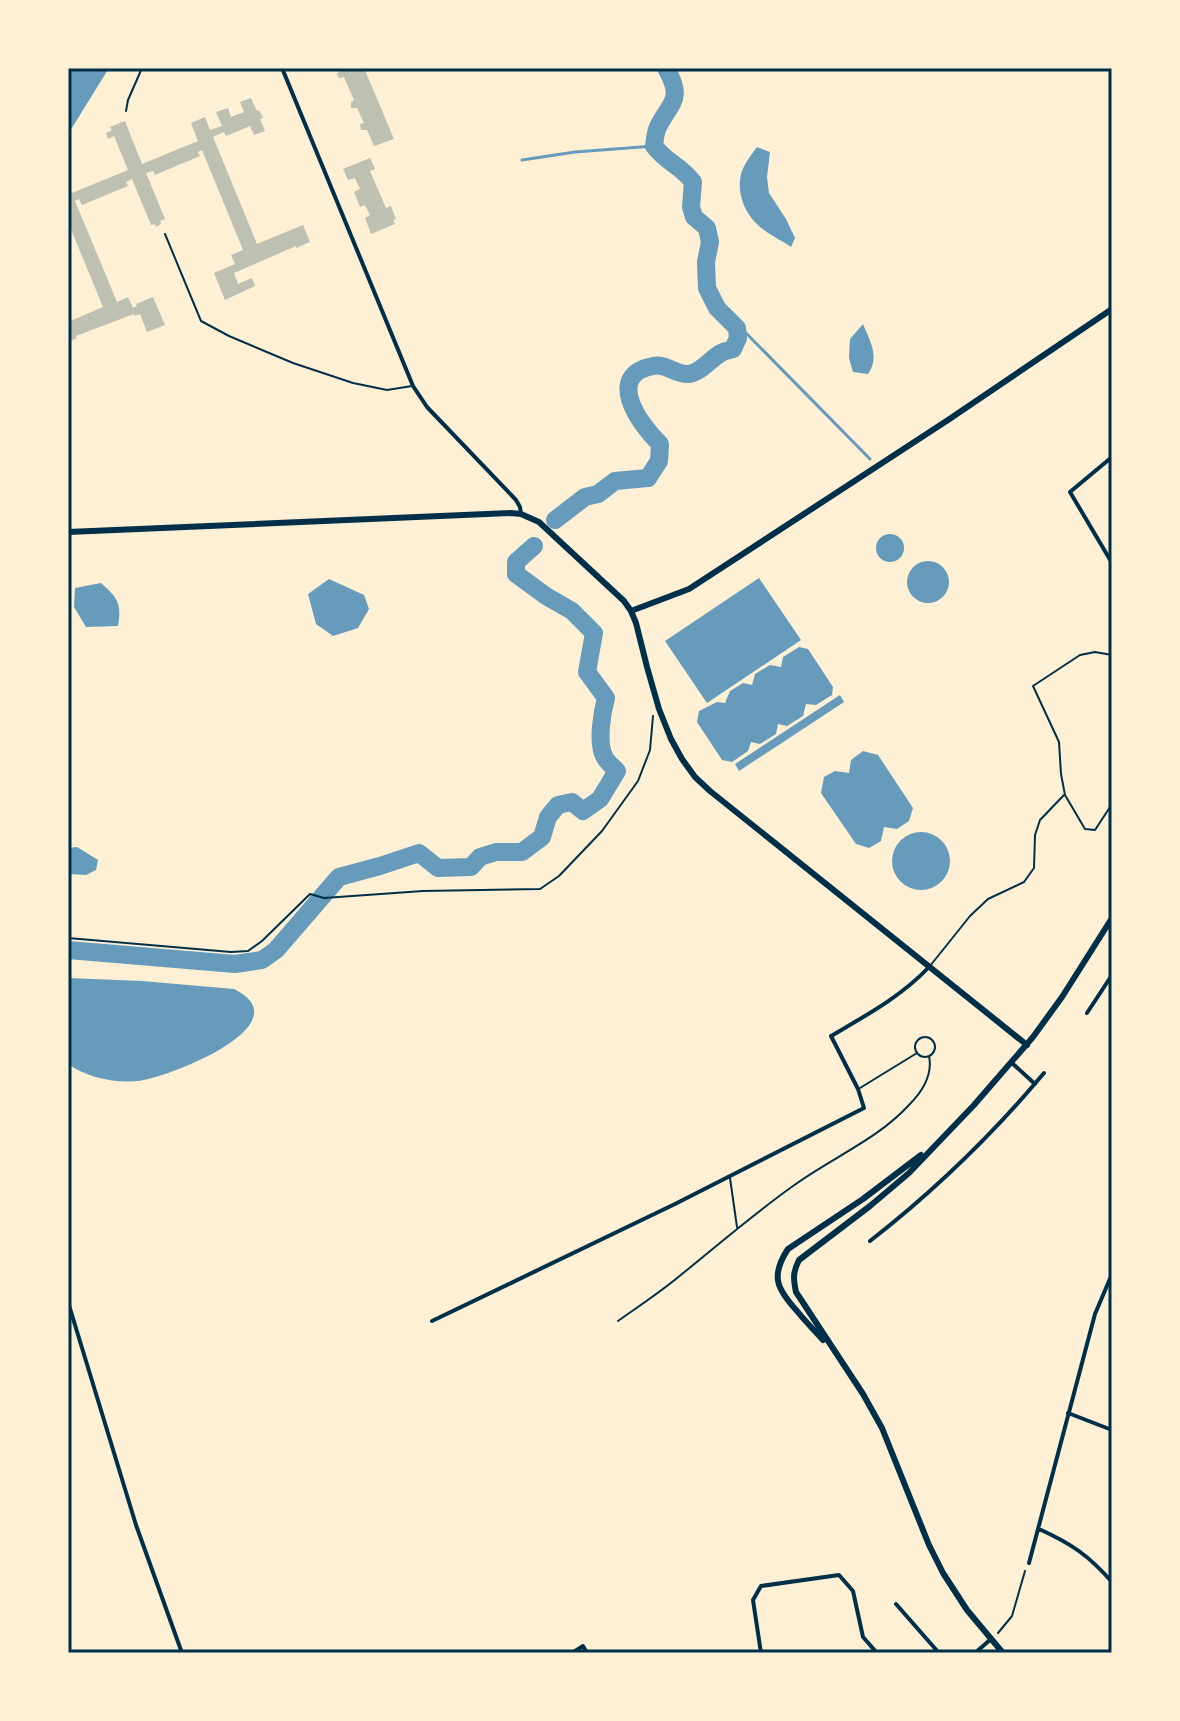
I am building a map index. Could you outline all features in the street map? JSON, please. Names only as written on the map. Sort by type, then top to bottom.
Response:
[{"type":"street","points":[[282,68],[413,386],[427,407],[516,500],[521,514]]},
{"type":"street","points":[[631,611],[689,589],[1112,309]]},
{"type":"street","points":[[1112,457],[1070,492],[1112,563]]},
{"type":"street","points":[[68,532],[521,514],[539,522],[616,591],[631,611],[659,709],[671,739],[695,777],[1027,1045]]},
{"type":"street","points":[[1003,1653],[967,1610],[943,1573],[882,1428],[796,1292],[794,1271],[799,1260],[909,1173],[1012,1063],[1062,997],[1112,918]]},
{"type":"street","points":[[432,1321],[864,1108],[858,1089],[831,1036],[882,1005],[918,979],[929,967]]},
{"type":"street","points":[[1087,1013],[1112,975]]},
{"type":"street","points":[[1012,1063],[1035,1084]]},
{"type":"street","points":[[870,1241],[948,1175],[1044,1073]]},
{"type":"street","points":[[836,1355],[784,1297],[777,1284],[781,1260],[788,1249],[863,1199],[934,1145]]},
{"type":"street","points":[[1029,1563],[1095,1314],[1112,1274]]},
{"type":"street","points":[[68,1302],[136,1525],[182,1653]]},
{"type":"street","points":[[1068,1413],[1112,1430]]},
{"type":"street","points":[[1039,1529],[1076,1547],[1112,1582]]},
{"type":"street","points":[[761,1653],[753,1600],[761,1586],[839,1575],[853,1591],[863,1637],[877,1653]]},
{"type":"street","points":[[896,1604],[939,1653]]},
{"type":"street","points":[[975,1653],[991,1639]]},
{"type":"street","points":[[572,1653],[583,1646],[587,1653]]},
{"type":"lane","points":[[126,111],[142,68]]},
{"type":"lane","points":[[165,234],[201,321],[293,363],[353,383],[387,390],[413,386]]},
{"type":"lane","points":[[1112,655],[1095,652],[1080,655],[1033,686],[1059,742],[1065,795],[1085,829],[1095,830],[1112,804]]},
{"type":"lane","points":[[929,967],[970,916],[988,899],[1024,882],[1034,868],[1035,835],[1040,820],[1065,795]]},
{"type":"lane","points":[[920,1038],[933,1040],[935,1051],[929,1056],[923,1057],[917,1053],[915,1047],[920,1038]]},
{"type":"lane","points":[[858,1089],[917,1053]]},
{"type":"lane","points":[[618,1321],[681,1276],[796,1183],[885,1127],[910,1105],[926,1083],[931,1067],[929,1056]]},
{"type":"lane","points":[[730,1176],[737,1228]]},
{"type":"path","points":[[68,938],[248,951],[310,894],[324,898],[423,891],[540,889],[559,876],[602,831],[638,781],[650,750],[653,711],[659,709]]},
{"type":"path","points":[[991,1639],[1012,1616],[1029,1563]]},
{"type":"water","points":[[68,68],[109,68],[70,131],[68,131]]},
{"type":"water","points":[[757,147],[770,152],[769,193],[795,238],[791,247],[758,225],[748,213],[742,198],[741,174]]},
{"type":"water","points":[[863,324],[874,355],[868,374],[853,372],[849,358],[850,339]]},
{"type":"water","points":[[890,534],[900,538],[904,548],[900,558],[890,562],[880,558],[876,548],[880,538]]},
{"type":"water","points":[[928,561],[943,567],[949,582],[943,597],[928,603],[913,597],[907,582],[913,567]]},
{"type":"water","points":[[759,578],[801,640],[707,703],[665,641]]},
{"type":"water","points":[[329,579],[364,595],[369,609],[358,628],[333,636],[316,624],[308,594]]},
{"type":"water","points":[[101,583],[117,601],[118,626],[86,627],[74,607],[75,588]]},
{"type":"water","points":[[799,647],[808,649],[833,687],[832,695],[816,705],[806,704],[803,716],[787,726],[778,724],[776,734],[760,744],[751,742],[748,751],[732,762],[722,760],[697,722],[699,711],[717,702],[725,703],[730,691],[743,683],[752,685],[755,674],[770,665],[781,667],[783,657]]},
{"type":"water","points":[[840,695],[844,702],[739,771],[735,764]]},
{"type":"water","points":[[863,751],[878,755],[913,808],[909,821],[897,829],[884,827],[881,841],[869,848],[856,844],[821,793],[824,777],[835,771],[849,773],[851,760]]},
{"type":"water","points":[[921,832],[941,841],[950,861],[941,881],[921,890],[901,881],[892,861],[901,841]]},
{"type":"water","points":[[77,847],[98,860],[96,870],[86,875],[68,874],[68,848]]},
{"type":"water","points":[[68,978],[234,989],[251,1003],[253,1018],[243,1033],[224,1047],[176,1070],[138,1081],[102,1078],[68,1064]]},
{"type":"building","points":[[340,68],[364,68],[394,139],[374,146],[367,130],[361,130],[360,124],[364,123],[357,108],[351,108],[354,100],[344,77],[339,78],[337,74]]},
{"type":"building","points":[[251,98],[263,118],[260,119],[265,131],[254,135],[250,126],[226,136],[224,132],[213,137],[257,244],[303,225],[310,242],[234,273],[238,284],[252,278],[255,286],[225,300],[214,273],[235,264],[231,255],[243,250],[202,150],[198,152],[200,156],[155,175],[153,171],[146,173],[165,219],[156,227],[155,224],[151,225],[132,179],[126,182],[128,186],[82,205],[79,199],[75,201],[117,302],[128,297],[133,308],[153,297],[165,325],[147,332],[140,314],[134,314],[68,342],[68,322],[103,307],[68,222],[68,184],[72,193],[128,170],[114,136],[108,139],[106,133],[112,130],[110,127],[125,121],[142,164],[198,141],[191,123],[205,117],[210,130],[222,126],[216,112],[228,108],[231,117],[244,112],[240,102]]},
{"type":"building","points":[[370,158],[375,169],[370,171],[386,208],[391,206],[396,219],[393,220],[395,224],[371,234],[365,218],[370,215],[365,205],[360,207],[354,192],[360,189],[355,178],[348,180],[343,169]]},
{"type":"waterway","points":[[555,520],[585,497],[598,494],[615,481],[648,478],[659,461],[660,444],[636,413],[628,390],[631,379],[638,371],[662,366],[684,374],[694,373],[721,353],[733,349],[738,338],[737,328],[717,308],[707,288],[706,262],[710,242],[707,228],[694,217],[691,207],[693,182],[654,146],[657,129],[675,94],[666,68]]},
{"type":"waterway","points":[[522,160],[654,146]]},
{"type":"waterway","points":[[737,328],[747,334],[870,459]]},
{"type":"waterway","points":[[68,950],[235,964],[262,960],[276,950],[339,877],[419,853],[438,868],[471,867],[480,857],[496,852],[522,852],[542,837],[548,817],[558,805],[572,802],[583,811],[600,799],[617,771],[602,750],[606,698],[587,672],[594,633],[572,611],[516,574],[516,562],[534,546]]}]
